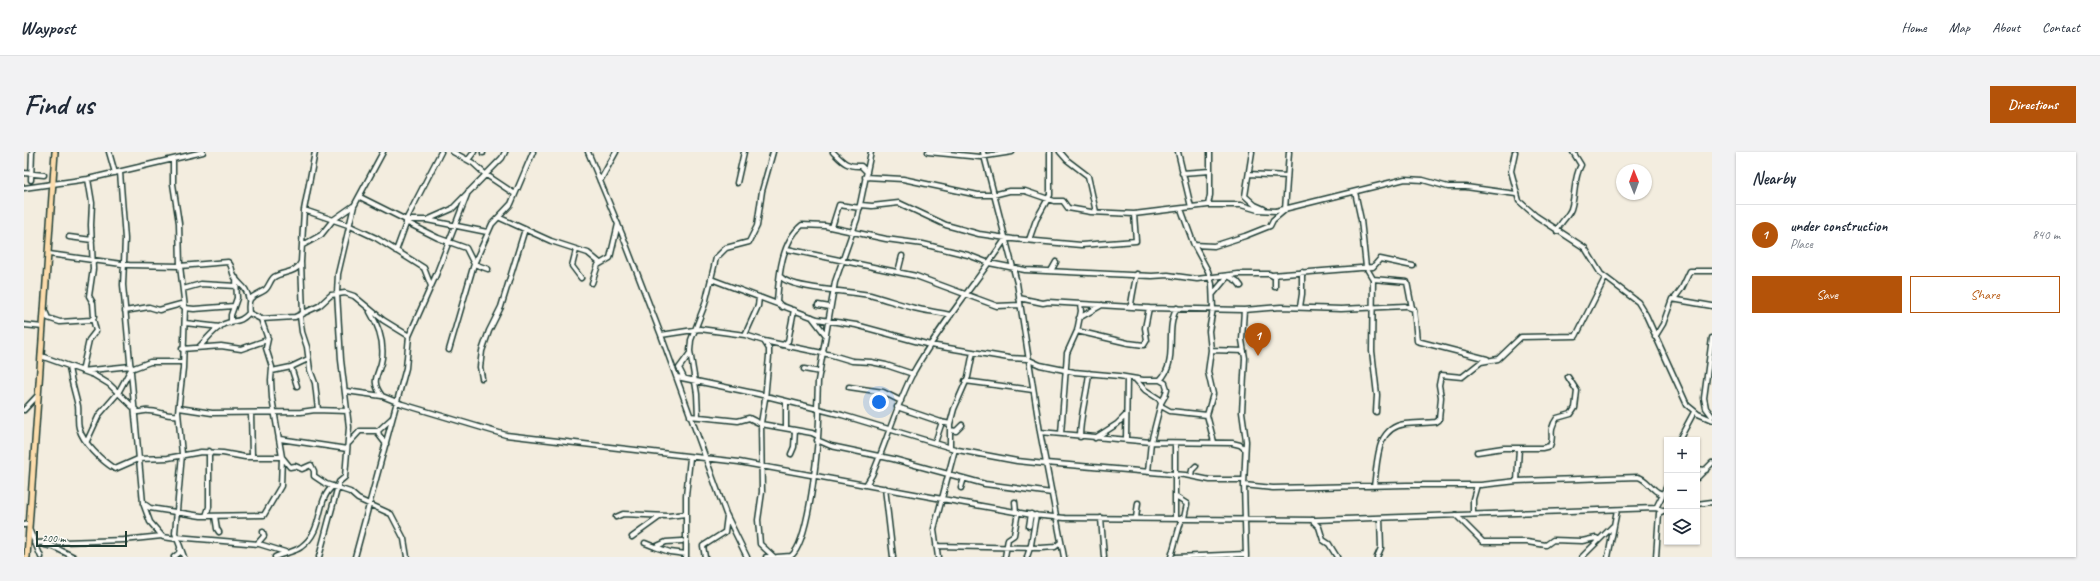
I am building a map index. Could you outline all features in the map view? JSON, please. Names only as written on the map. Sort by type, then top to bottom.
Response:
[{"type":"main road","points":[[27,557],[27,526],[49,254],[55,152]]},
{"type":"street","points":[[31,180],[32,152]]},
{"type":"street","points":[[109,152],[117,172],[124,239],[125,311],[143,503],[150,522],[162,536]]},
{"type":"street","points":[[24,188],[88,179],[203,152]]},
{"type":"street","points":[[315,152],[304,210],[301,262],[301,315],[302,332],[307,346],[308,359],[315,383],[318,410]]},
{"type":"street","points":[[275,557],[301,547],[312,536],[318,526],[326,492],[335,487],[345,477],[348,443],[348,411],[341,360],[337,293],[338,274],[348,225],[354,206],[383,152]]},
{"type":"street","points":[[396,251],[406,221],[441,152]]},
{"type":"street","points":[[453,152],[468,160],[485,174],[515,194]]},
{"type":"street","points":[[468,160],[474,152]]},
{"type":"street","points":[[427,220],[452,209],[505,152]]},
{"type":"street","points":[[448,350],[469,286],[474,264],[487,232],[492,224],[500,218],[509,207],[532,152]]},
{"type":"street","points":[[588,152],[618,223],[661,335],[727,516],[747,557]]},
{"type":"street","points":[[600,181],[616,152]]},
{"type":"street","points":[[737,183],[744,152]]},
{"type":"street","points":[[698,417],[695,381],[690,353],[691,340],[696,330],[718,256],[730,247],[746,244],[751,240],[756,230],[762,191],[772,152]]},
{"type":"street","points":[[832,152],[840,162],[861,166],[867,172]]},
{"type":"street","points":[[766,557],[791,556],[799,548],[808,515],[818,438],[820,372],[827,320],[833,290],[860,206],[870,152]]},
{"type":"street","points":[[928,152],[966,157],[1012,152]]},
{"type":"street","points":[[1029,240],[1036,220],[1048,199],[1050,190],[1050,152]]},
{"type":"street","points":[[1060,152],[1067,160],[1088,176],[1096,212]]},
{"type":"street","points":[[1178,152],[1191,207]]},
{"type":"street","points":[[1208,205],[1210,194],[1210,152]]},
{"type":"street","points":[[1252,152],[1244,194],[1246,198],[1260,208],[1272,210],[1283,208],[1285,210]]},
{"type":"street","points":[[1194,246],[1214,246],[1270,226],[1273,220],[1285,210],[1289,152]]},
{"type":"street","points":[[1514,152],[1511,171],[1516,194],[1522,204],[1557,231],[1585,248],[1605,278],[1623,289],[1638,302],[1646,315],[1681,396],[1694,412],[1712,420]]},
{"type":"street","points":[[1557,231],[1560,223],[1570,212],[1576,173],[1581,165],[1573,152]]},
{"type":"street","points":[[983,154],[1013,268],[1040,432],[1064,557]]},
{"type":"street","points":[[173,160],[173,184],[179,224],[180,266],[185,308],[178,416],[182,454],[177,538],[184,556]]},
{"type":"street","points":[[1182,173],[1210,171]]},
{"type":"street","points":[[24,173],[44,175]]},
{"type":"street","points":[[1249,174],[1287,176]]},
{"type":"street","points":[[866,177],[903,179],[968,193],[994,195],[1003,192],[1018,191],[1048,199],[1063,201],[1068,208],[1096,212],[1134,214],[1208,205],[1246,205],[1258,210],[1285,210],[1311,201],[1355,192],[1405,179],[1423,180],[1448,187],[1466,187],[1516,194]]},
{"type":"street","points":[[82,371],[89,340],[96,331],[93,303],[89,296],[93,259],[92,203],[88,179]]},
{"type":"street","points":[[355,557],[392,419],[398,402],[406,368],[409,336],[431,286],[468,192]]},
{"type":"street","points":[[1355,192],[1361,220],[1366,267],[1373,279],[1374,308],[1372,351],[1377,395],[1376,412]]},
{"type":"street","points":[[360,197],[449,242],[466,248],[474,264],[488,269]]},
{"type":"street","points":[[832,227],[838,205],[872,206],[899,203],[946,225],[979,234],[1081,245],[1133,242],[1136,239],[1134,214]]},
{"type":"street","points":[[303,245],[321,235],[333,220],[354,206]]},
{"type":"street","points":[[1181,209],[1194,246],[1211,278],[1213,294],[1209,331],[1211,350],[1208,372],[1213,394],[1207,414],[1214,442]]},
{"type":"street","points":[[304,210],[348,225],[376,238],[424,268],[431,286]]},
{"type":"street","points":[[500,218],[551,242],[588,253],[600,263]]},
{"type":"street","points":[[406,221],[427,220],[487,232]]},
{"type":"street","points":[[592,283],[596,268],[600,263],[610,258],[618,223]]},
{"type":"street","points":[[782,307],[777,300],[781,277],[781,264],[796,229],[802,225],[832,227],[852,232],[923,244],[968,255],[989,263],[1025,270],[1137,274],[1152,276],[1168,275],[1185,279],[1272,275],[1373,267],[1380,259],[1413,266]]},
{"type":"street","points":[[482,378],[480,367],[482,351],[489,331],[501,307],[525,229]]},
{"type":"street","points":[[70,237],[92,240]]},
{"type":"street","points":[[866,485],[872,475],[889,429],[913,374],[950,315],[1006,238]]},
{"type":"street","points":[[787,249],[916,276],[997,306],[1020,305]]},
{"type":"street","points":[[576,250],[572,266],[581,278]]},
{"type":"street","points":[[49,254],[124,264],[180,266],[228,262],[232,265],[236,278],[237,297],[231,315],[231,322]]},
{"type":"street","points":[[898,272],[902,256]]},
{"type":"street","points":[[249,300],[256,292],[265,290],[274,277],[296,269],[301,262]]},
{"type":"street","points":[[1051,271],[1056,262]]},
{"type":"street","points":[[1655,336],[1663,324],[1671,300],[1674,299],[1690,271],[1712,271]]},
{"type":"street","points":[[1300,307],[1302,294],[1302,272]]},
{"type":"street","points":[[1131,306],[1132,297],[1135,291],[1135,277],[1137,274]]},
{"type":"street","points":[[1272,275],[1275,277],[1275,287]]},
{"type":"street","points":[[1228,276],[1237,281],[1241,286]]},
{"type":"street","points":[[1213,294],[1228,276]]},
{"type":"street","points":[[781,277],[787,282],[871,296],[917,309],[950,315]]},
{"type":"street","points":[[200,347],[203,341],[220,327],[231,322],[241,321],[249,313],[249,300],[245,288],[236,278]]},
{"type":"street","points":[[1374,486],[1380,444],[1387,431],[1404,424],[1436,422],[1440,420],[1442,397],[1439,390],[1440,376],[1444,374],[1462,377],[1480,362],[1495,361],[1521,338],[1576,336],[1605,278]]},
{"type":"street","points":[[711,279],[782,307],[812,317],[856,325],[930,345],[1021,360],[1026,359],[1066,370],[1135,379],[1160,380],[1165,383],[1167,389],[1155,422],[1148,472]]},
{"type":"street","points":[[1373,279],[1407,282],[1409,307],[1416,323],[1417,341],[1495,361]]},
{"type":"street","points":[[183,289],[198,284],[208,283],[236,286]]},
{"type":"street","points":[[249,313],[261,319],[301,315],[319,306],[328,297],[337,293],[354,296],[396,329],[409,336]]},
{"type":"street","points":[[745,335],[758,306],[759,297]]},
{"type":"street","points":[[1019,298],[1043,303],[1148,308],[1244,310],[1300,307],[1341,309],[1362,306],[1374,308],[1393,305],[1409,307]]},
{"type":"street","points":[[1674,299],[1712,306]]},
{"type":"street","points":[[125,311],[149,307],[159,310],[181,304],[185,308],[234,306]]},
{"type":"street","points":[[1061,434],[1068,350],[1077,331],[1081,309],[1080,304]]},
{"type":"street","points":[[818,305],[830,307]]},
{"type":"street","points":[[1079,318],[1102,305]]},
{"type":"street","points":[[1077,331],[1128,343],[1144,345],[1147,340],[1145,328],[1148,308]]},
{"type":"street","points":[[1160,380],[1167,372],[1170,365],[1170,335],[1177,308]]},
{"type":"street","points":[[44,309],[48,318],[60,322],[94,319]]},
{"type":"street","points":[[369,309],[378,326],[382,354],[376,376],[375,387],[371,394]]},
{"type":"street","points":[[783,345],[788,341],[794,310]]},
{"type":"street","points":[[1176,557],[1246,555],[1244,485],[1245,449],[1242,412],[1244,351],[1242,340],[1244,310]]},
{"type":"street","points":[[812,317],[825,334]]},
{"type":"street","points":[[143,503],[149,508],[206,516],[266,514],[282,486],[282,457],[274,412],[271,380],[272,371],[266,348],[267,340],[261,319]]},
{"type":"street","points":[[184,323],[220,327]]},
{"type":"street","points":[[24,325],[43,327]]},
{"type":"street","points":[[661,335],[696,330],[708,330],[745,335],[764,341],[852,361],[875,362],[913,374]]},
{"type":"street","points":[[1712,338],[1704,398],[1706,408],[1712,416]]},
{"type":"street","points":[[182,349],[221,346],[241,349],[267,340]]},
{"type":"street","points":[[764,341],[769,349],[766,396],[761,424],[762,492],[758,520],[759,542],[775,557]]},
{"type":"street","points":[[769,349],[773,345],[777,344]]},
{"type":"street","points":[[1211,350],[1244,351]]},
{"type":"street","points":[[938,557],[934,529],[948,473],[952,448],[950,424],[954,409],[968,377],[973,352]]},
{"type":"street","points":[[686,380],[680,374],[679,368],[690,353]]},
{"type":"street","points":[[41,356],[68,367],[94,375],[109,384],[138,412],[157,412],[169,416],[178,416]]},
{"type":"street","points":[[272,371],[291,368],[308,359]]},
{"type":"street","points":[[82,371],[131,367],[150,362],[182,362]]},
{"type":"street","points":[[68,367],[78,408],[79,427],[87,441],[106,463],[117,470],[138,459],[168,458],[182,454],[209,452],[252,457],[282,457],[291,467],[295,466],[302,469],[311,465],[314,471],[314,476],[335,487],[350,492],[358,498],[393,516],[404,539],[407,557]]},
{"type":"street","points":[[87,441],[99,415],[118,393],[131,367]]},
{"type":"street","points":[[291,368],[297,386]]},
{"type":"street","points":[[804,369],[820,372]]},
{"type":"street","points":[[1080,437],[1080,421],[1088,392],[1089,373]]},
{"type":"street","points":[[677,377],[818,409],[952,448],[1017,461],[1191,476],[1210,480],[1244,480]]},
{"type":"street","points":[[1477,452],[1519,448],[1545,448],[1551,444],[1551,426],[1557,418],[1570,414],[1575,408],[1577,391],[1568,377]]},
{"type":"street","points":[[1126,439],[1128,378]]},
{"type":"street","points":[[1135,379],[1145,390],[1159,399],[1161,404],[1170,411],[1207,414]]},
{"type":"street","points":[[965,381],[1033,390]]},
{"type":"street","points":[[375,387],[382,396]]},
{"type":"street","points":[[849,387],[883,392],[901,401]]},
{"type":"street","points":[[346,391],[382,396],[506,435],[762,466],[1017,512],[1057,517],[1312,520],[1656,508],[1662,510],[1659,515],[1656,557]]},
{"type":"street","points":[[24,410],[38,395]]},
{"type":"street","points":[[786,401],[786,428]]},
{"type":"street","points":[[898,407],[950,424]]},
{"type":"street","points":[[179,408],[188,408],[197,413],[251,413],[318,410],[348,411]]},
{"type":"street","points":[[1681,437],[1694,412]]},
{"type":"street","points":[[251,413],[252,457]]},
{"type":"street","points":[[1094,438],[1117,424],[1126,415]]},
{"type":"street","points":[[690,416],[738,421],[749,418],[761,424],[812,433],[831,446],[948,473],[996,486],[1052,493]]},
{"type":"street","points":[[348,443],[360,431],[378,431],[392,419]]},
{"type":"street","points":[[935,443],[942,422]]},
{"type":"street","points":[[950,430],[956,431],[962,425]]},
{"type":"street","points":[[791,454],[794,447],[795,430]]},
{"type":"street","points":[[378,431],[379,435],[386,444]]},
{"type":"street","points":[[1040,432],[1080,437],[1126,439],[1151,442],[1232,443],[1240,445],[1245,449]]},
{"type":"street","points":[[1684,432],[1685,437]]},
{"type":"street","points":[[280,439],[347,449]]},
{"type":"street","points":[[1175,443],[1175,518]]},
{"type":"street","points":[[1517,481],[1519,448]]},
{"type":"street","points":[[206,516],[210,507],[209,452]]},
{"type":"street","points":[[645,543],[670,552],[686,555],[686,514],[690,458]]},
{"type":"street","points":[[1700,475],[1712,463]]},
{"type":"street","points":[[1191,476],[1192,470],[1196,466]]},
{"type":"street","points":[[1700,469],[1706,470]]},
{"type":"street","points":[[1244,485],[1272,488],[1477,485],[1517,481],[1640,477],[1657,492],[1664,494]]},
{"type":"street","points":[[961,488],[964,478]]},
{"type":"street","points":[[1473,514],[1473,499],[1477,485]]},
{"type":"street","points":[[319,557],[335,487]]},
{"type":"street","points":[[885,488],[893,557]]},
{"type":"street","points":[[1171,557],[1187,504],[1176,496]]},
{"type":"street","points":[[1656,508],[1664,496]]},
{"type":"street","points":[[1005,557],[1008,539],[1014,533],[1017,512],[1015,502]]},
{"type":"street","points":[[1700,504],[1712,502]]},
{"type":"street","points":[[1136,518],[1138,503]]},
{"type":"street","points":[[1608,557],[1617,510]]},
{"type":"street","points":[[616,517],[623,514],[662,516],[686,514]]},
{"type":"street","points":[[1029,526],[1031,514]]},
{"type":"street","points":[[1026,557],[1030,548],[1036,515]]},
{"type":"street","points":[[1456,515],[1483,542],[1526,542],[1546,546],[1553,540],[1582,542],[1596,538],[1599,540]]},
{"type":"street","points":[[215,516],[217,529],[219,532]]},
{"type":"street","points":[[632,537],[662,516]]},
{"type":"street","points":[[705,557],[703,546],[725,532],[727,516]]},
{"type":"street","points":[[1101,518],[1104,557]]},
{"type":"street","points":[[1377,557],[1381,548],[1380,518]]},
{"type":"street","points":[[1312,520],[1319,527],[1324,540],[1337,557]]},
{"type":"street","points":[[27,526],[41,557]]},
{"type":"street","points":[[1582,557],[1613,526]]},
{"type":"street","points":[[257,544],[264,536],[263,532]]},
{"type":"street","points":[[34,543],[124,540],[162,536],[165,538],[257,544],[285,552]]},
{"type":"street","points":[[655,547],[666,542],[682,540]]},
{"type":"street","points":[[936,546],[1030,548],[1055,547],[1061,542]]},
{"type":"street","points":[[34,543],[54,546],[74,557]]},
{"type":"street","points":[[174,557],[179,553],[181,546]]},
{"type":"place","name":"under construction","points":[[1258,356]]}]
